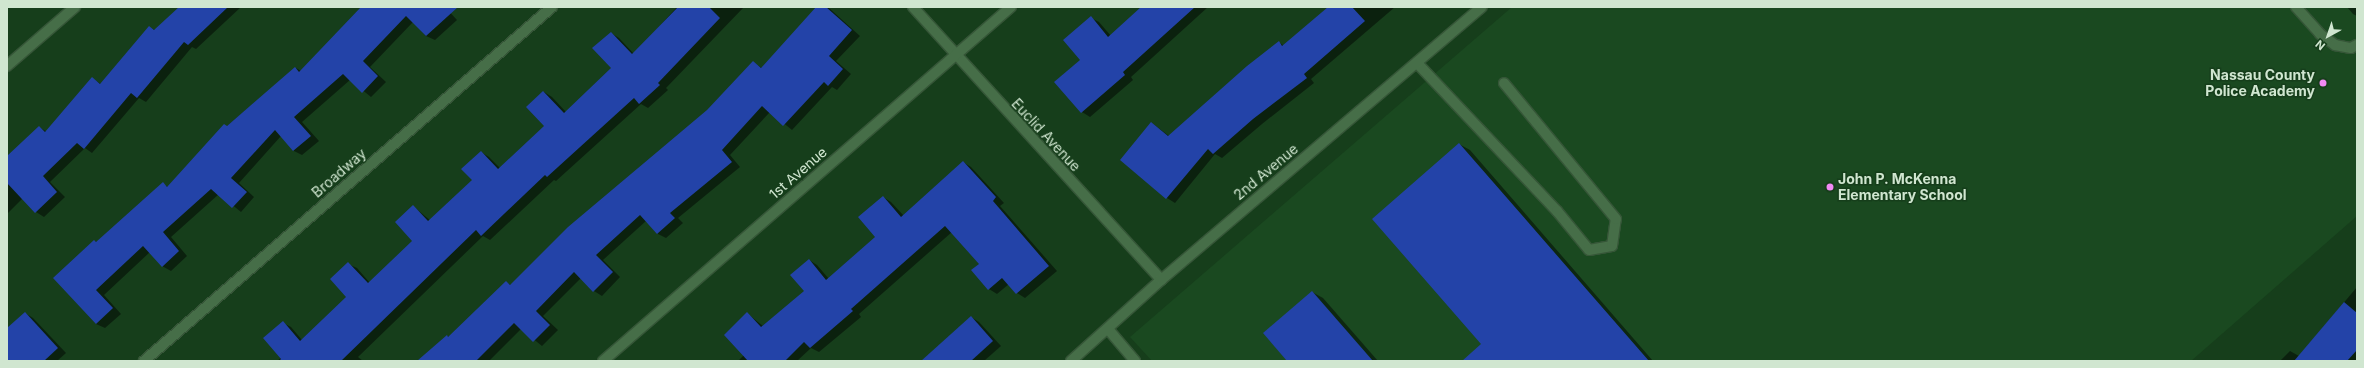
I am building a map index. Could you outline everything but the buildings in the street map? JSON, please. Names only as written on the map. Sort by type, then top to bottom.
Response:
[{"type":"street","points":[[7,66],[75,7]]},
{"type":"street","name":"Broadway","points":[[144,361],[552,7]]},
{"type":"street","name":"Euclid Avenue","points":[[913,7],[1161,280]]},
{"type":"street","name":"1st Avenue","points":[[603,361],[1011,7]]},
{"type":"street","name":"2nd Avenue","points":[[1071,361],[1161,280],[1482,7]]},
{"type":"street","points":[[2296,7],[2320,34],[2335,45],[2351,48],[2357,45]]},
{"type":"street","points":[[1417,63],[1557,211],[1588,250],[1612,246],[1616,219],[1504,83]]},
{"type":"street","points":[[1108,329],[1136,361]]},
{"type":"shaded area","name":"John P. McKenna Elementary School","points":[[1512,7],[2357,7],[2357,216],[2191,361],[1152,361],[1130,337]]},
{"type":"place","name":"Nassau County Police Academy","points":[[2323,83]]},
{"type":"place","name":"John P. McKenna Elementary School","points":[[1830,187]]}]
